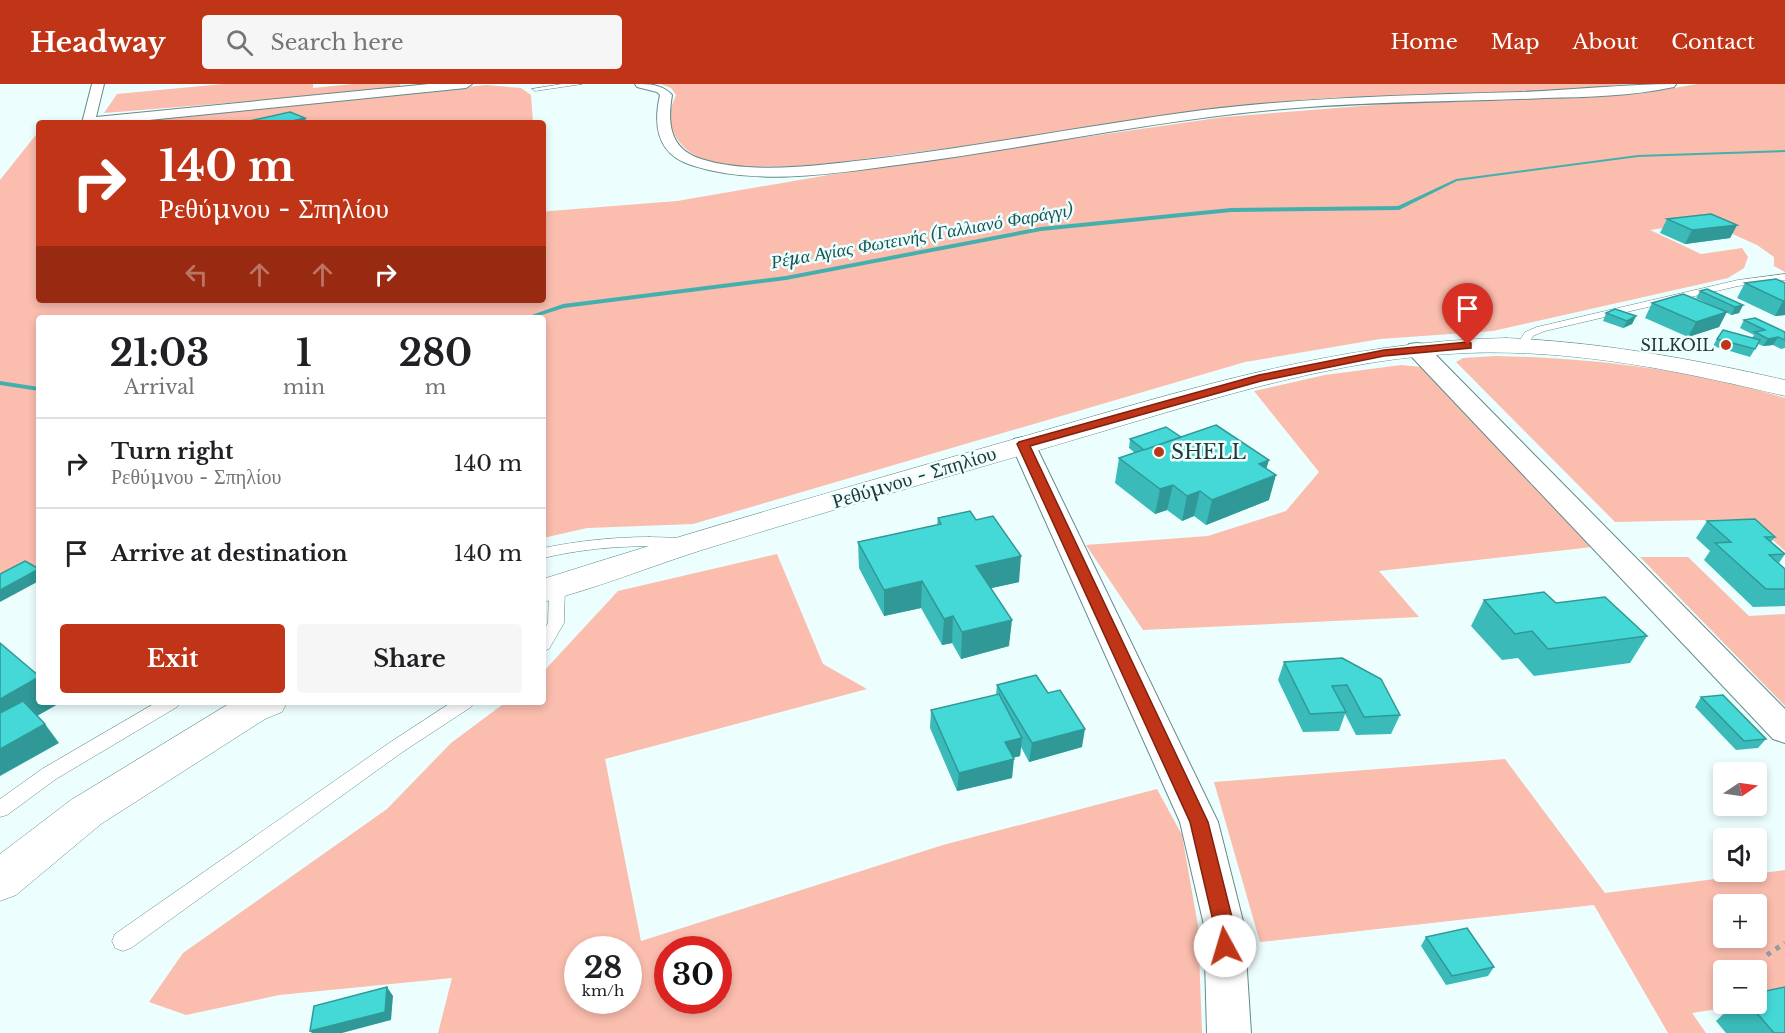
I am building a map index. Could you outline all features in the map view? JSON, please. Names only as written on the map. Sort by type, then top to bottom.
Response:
[{"type":"main road","name":"Ρεθύμνου - Σπηλίου","points":[[550,589],[692,543],[1023,444],[1259,378],[1384,353],[1468,345],[1522,346],[1638,357],[1785,388]]},
{"type":"main road","points":[[0,881],[86,812],[261,705]]},
{"type":"street","points":[[89,120],[98,84]]},
{"type":"street","points":[[108,120],[466,84]]},
{"type":"street","points":[[641,84],[661,89],[666,95],[661,114],[662,127],[669,144],[679,154],[706,165],[732,169],[792,170],[916,158],[1111,128],[1296,104],[1593,92],[1670,84]]},
{"type":"street","points":[[1417,349],[1785,730]]},
{"type":"street","points":[[1023,444],[1199,822],[1224,925],[1229,1033]]},
{"type":"lane","points":[[535,89],[579,84]]},
{"type":"lane","points":[[1522,346],[1529,334],[1541,328],[1738,283],[1785,277]]},
{"type":"lane","points":[[546,553],[594,543],[648,540],[692,543]]},
{"type":"lane","points":[[546,640],[556,623],[550,589]]},
{"type":"lane","points":[[0,809],[49,774],[166,705]]},
{"type":"lane","points":[[123,940],[395,748],[460,705]]},
{"type":"path","points":[[1767,955],[1785,943]]},
{"type":"shaded area","points":[[223,84],[313,84],[313,88],[353,84],[400,84],[401,89],[104,113],[117,94]]},
{"type":"shaded area","points":[[660,84],[1626,84],[1536,92],[1357,97],[1267,103],[941,149],[801,166],[752,167],[708,161],[687,150],[676,137],[670,122],[670,112],[676,95],[671,88]]},
{"type":"shaded area","points":[[1697,84],[1785,84],[1785,272],[1774,266],[1774,257],[1757,245],[1706,222],[1650,230],[1701,254],[1742,248],[1748,257],[1744,268],[1728,278],[1493,331],[1380,339],[1245,362],[693,524],[587,528],[546,537],[546,315],[36,315],[36,566],[0,584],[0,180],[36,135],[36,303],[546,303],[546,212],[677,201],[869,168],[1224,117],[1387,104],[1639,94]]},
{"type":"shaded area","points":[[486,85],[521,88],[531,95],[533,120],[141,120]]},
{"type":"shaded area","points":[[1496,356],[1569,359],[1642,367],[1714,380],[1785,398],[1785,551],[1750,519],[1615,522],[1456,362],[1463,358]]},
{"type":"shaded area","points":[[1401,365],[1422,367],[1592,547],[1379,571],[1419,617],[1143,630],[1086,545],[1208,536],[1286,511],[1319,472],[1254,391],[1325,375]]},
{"type":"shaded area","points":[[777,554],[823,664],[867,689],[605,759],[640,936],[564,936],[564,1014],[642,1014],[642,941],[654,937],[654,1014],[732,1014],[732,936],[657,936],[943,845],[1157,789],[1182,835],[1198,926],[1202,1033],[438,1033],[452,978],[279,995],[186,1015],[149,1002],[183,953],[387,809],[451,743],[502,705],[546,705],[546,669],[618,591]]},
{"type":"shaded area","points":[[1640,557],[1688,557],[1749,616],[1785,614],[1785,706]]},
{"type":"shaded area","points":[[1505,759],[1605,893],[1713,879],[1713,882],[1767,882],[1767,872],[1785,870],[1785,998],[1767,1001],[1767,960],[1713,960],[1713,1010],[1692,1013],[1706,1033],[1668,1033],[1594,905],[1260,942],[1214,782]]},
{"type":"building","points":[[290,112],[305,118],[296,120],[254,120]]},
{"type":"building","points":[[1711,214],[1737,225],[1692,230],[1667,219]]},
{"type":"building","points":[[1776,279],[1785,283],[1785,301],[1745,283]]},
{"type":"building","points":[[1707,289],[1743,305],[1735,307],[1700,291]]},
{"type":"building","points":[[1683,294],[1727,312],[1696,322],[1652,303]]},
{"type":"building","points":[[1615,309],[1636,316],[1627,321],[1606,313]]},
{"type":"building","points":[[1755,318],[1785,332],[1785,340],[1778,337],[1768,339],[1755,332],[1765,330],[1744,320]]},
{"type":"building","points":[[1723,330],[1760,340],[1755,349],[1717,339]]},
{"type":"building","points":[[1216,425],[1269,460],[1259,464],[1276,475],[1212,500],[1200,491],[1187,496],[1173,485],[1160,489],[1119,458]]},
{"type":"building","points":[[1166,427],[1181,437],[1144,450],[1130,439]]},
{"type":"building","points":[[970,511],[976,520],[993,516],[1021,556],[976,566],[1012,620],[962,632],[953,616],[944,619],[922,581],[884,590],[858,542],[941,524],[938,518]]},
{"type":"building","points":[[1755,519],[1775,537],[1765,537],[1785,554],[1769,555],[1785,569],[1785,589],[1766,589],[1715,543],[1731,542],[1707,521]]},
{"type":"building","points":[[25,561],[36,567],[36,571],[0,590],[0,574]]},
{"type":"building","points":[[1544,592],[1556,603],[1605,597],[1647,636],[1548,649],[1532,631],[1515,634],[1484,600]]},
{"type":"building","points":[[0,643],[36,673],[36,679],[0,699]]},
{"type":"building","points":[[1342,658],[1381,679],[1400,715],[1364,717],[1347,685],[1332,686],[1346,712],[1310,714],[1284,662]]},
{"type":"building","points":[[1036,675],[1048,693],[1060,690],[1085,729],[1032,743],[997,685]]},
{"type":"building","points":[[999,694],[1022,738],[1005,742],[1014,759],[959,773],[931,710]]},
{"type":"building","points":[[1723,695],[1766,739],[1744,741],[1701,697]]},
{"type":"building","points":[[23,701],[45,724],[0,749],[0,713]]},
{"type":"building","points":[[1467,928],[1494,967],[1452,976],[1426,937]]},
{"type":"building","points":[[387,987],[385,1012],[310,1031],[314,1006]]},
{"type":"building","points":[[1785,987],[1785,1033],[1774,1033],[1758,1014],[1767,1014],[1767,991]]},
{"type":"waterway","name":"Ρέμα Αγίας Φωτεινής (Γαλλιανό Φαράγγι)","points":[[535,315],[563,306],[786,278],[1041,229],[1231,210],[1399,208],[1456,180],[1638,156],[1785,151]]},
{"type":"waterway","name":"Ρέμα Αγίας Φωτεινής (Γαλλιανό Φαράγγι)","points":[[0,383],[36,389]]},
{"type":"place","name":"SILKOIL","points":[[1726,345]]},
{"type":"place","name":"SHELL","points":[[1159,452]]},
{"type":"route","points":[[1225,946],[1224,925],[1199,822],[1023,444],[1259,378],[1384,353],[1468,345]]}]
